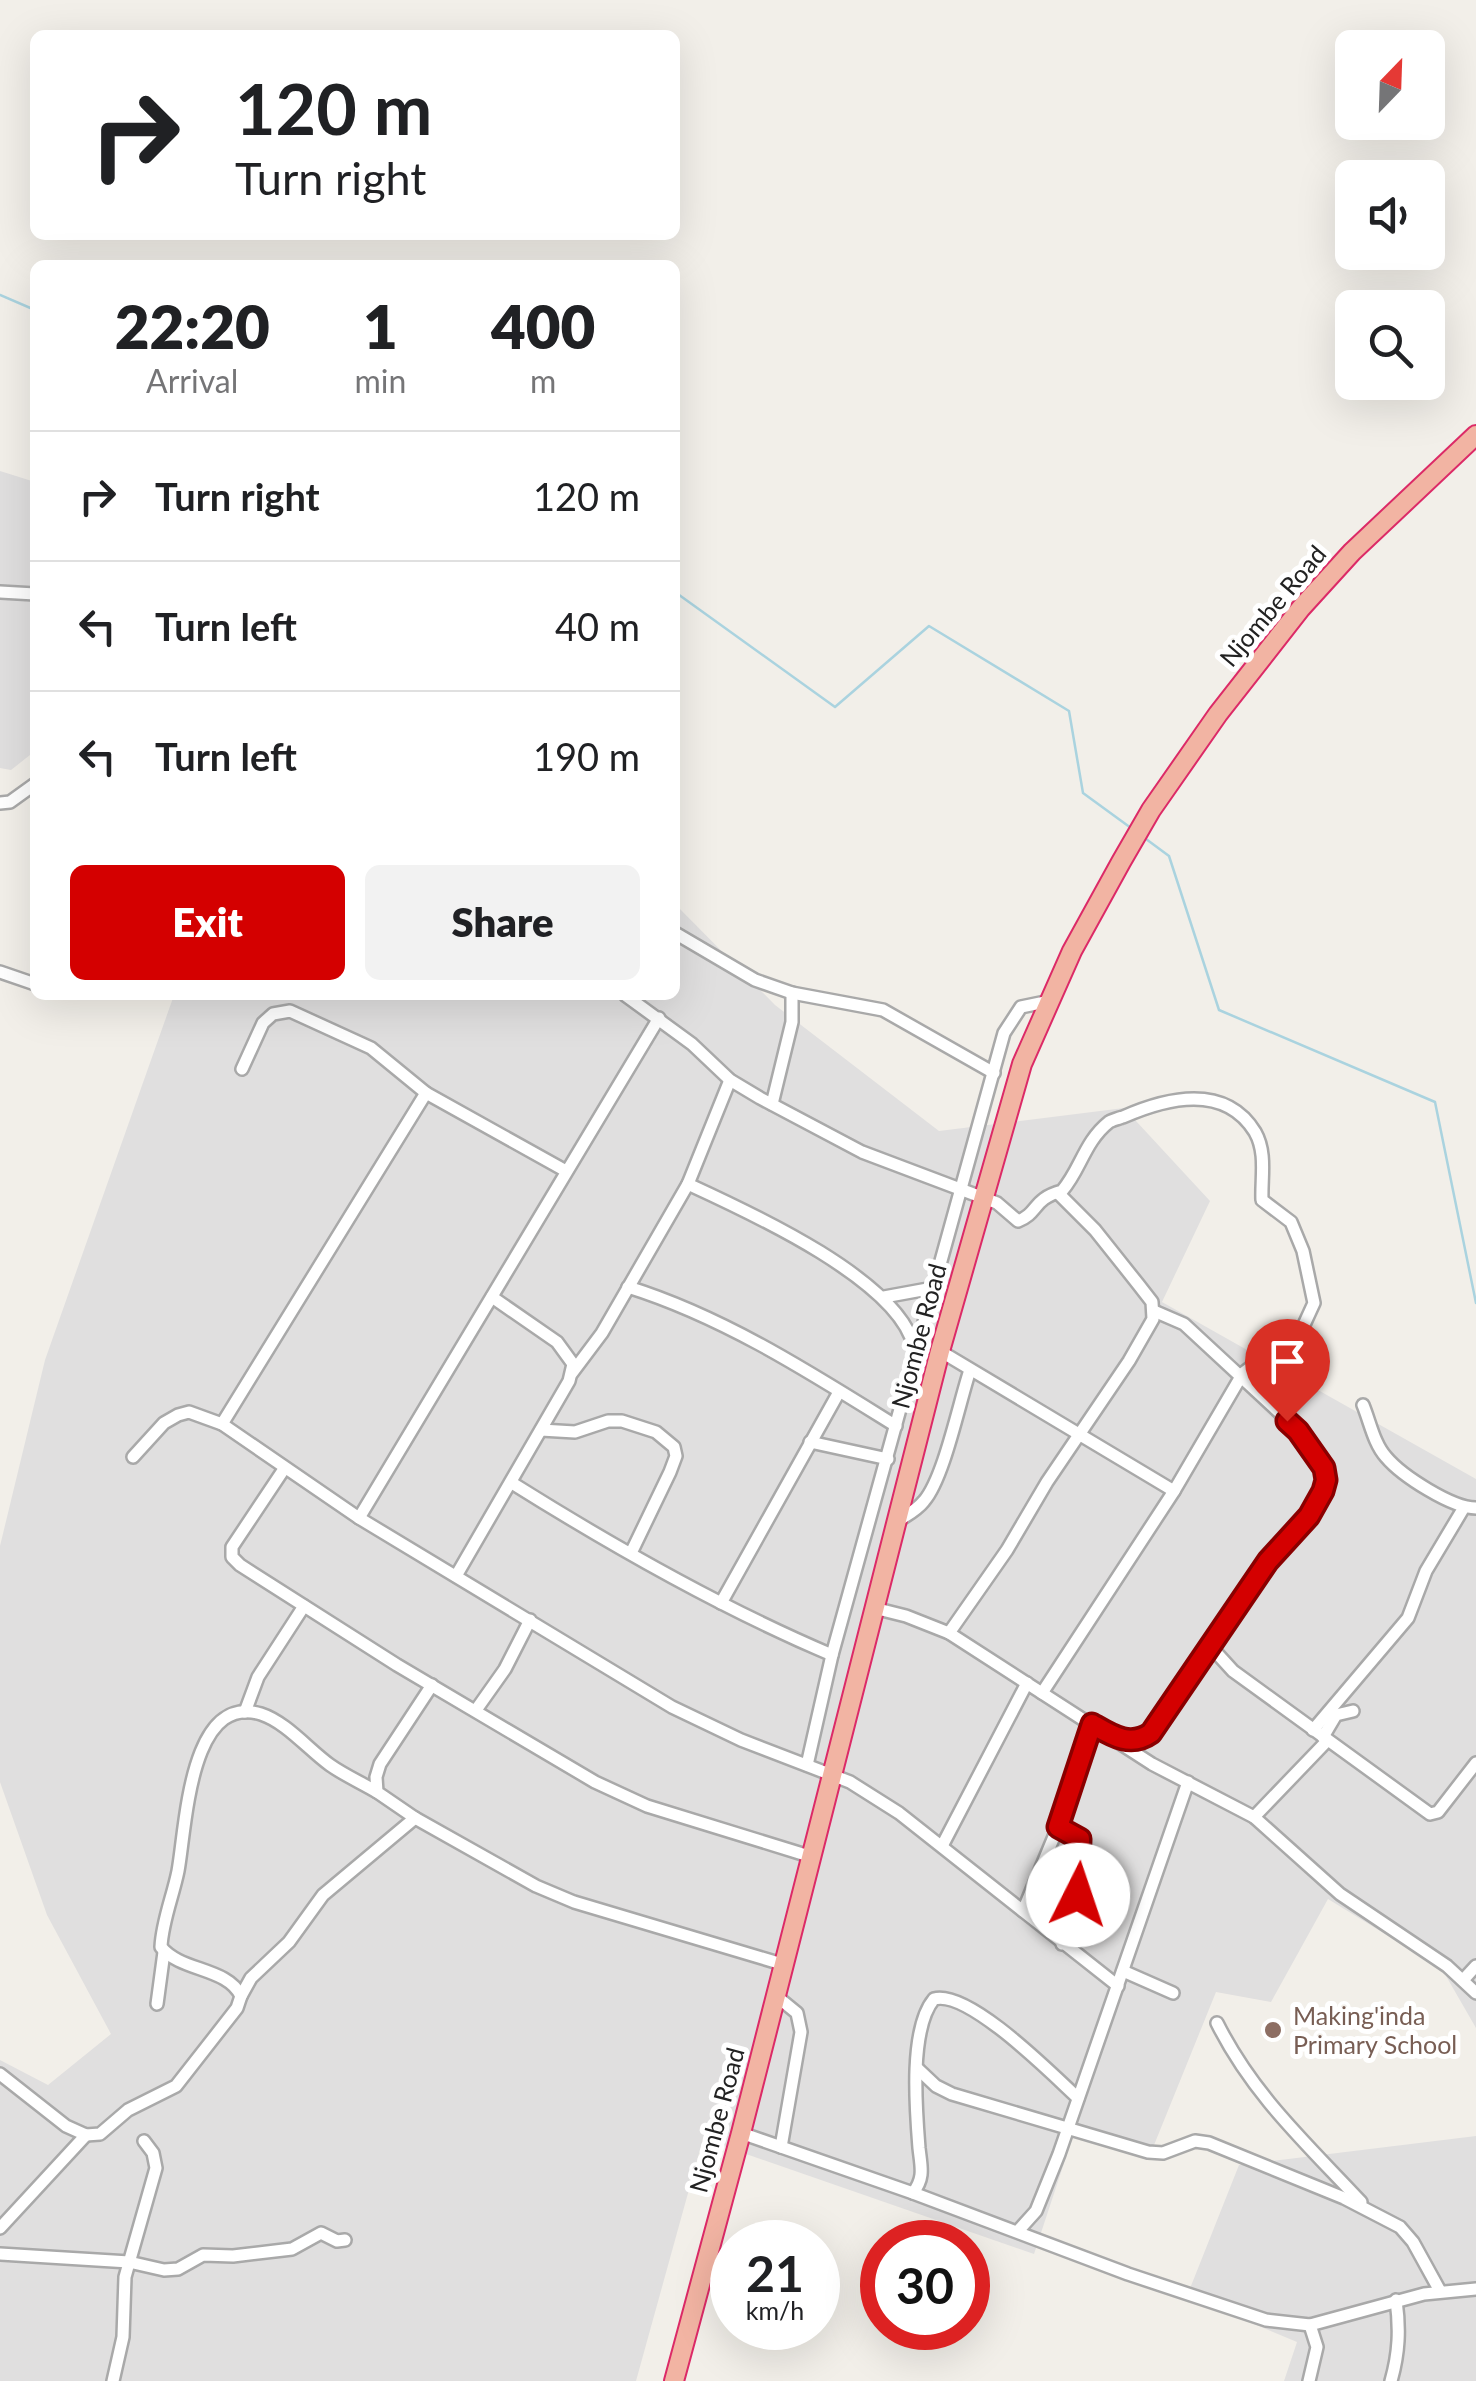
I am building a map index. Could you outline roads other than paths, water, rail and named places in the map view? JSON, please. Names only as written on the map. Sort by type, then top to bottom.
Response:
[{"type":"highway","name":"Njombe Road","points":[[674,2381],[940,1351],[1022,1064],[1072,951],[1120,862],[1218,714],[1301,608],[1352,552],[1476,434]]},
{"type":"street","points":[[0,592],[30,594]]},
{"type":"street","points":[[0,803],[10,802],[30,788]]},
{"type":"street","points":[[680,936],[755,980],[792,993],[883,1010],[994,1073]]},
{"type":"street","points":[[0,972],[30,982]]},
{"type":"street","points":[[772,1104],[792,1022],[792,993]]},
{"type":"street","points":[[632,1000],[730,1080],[832,1139],[997,1203],[1018,1221],[1024,1220],[1045,1195],[1058,1193],[1067,1185],[1090,1140],[1110,1121],[1138,1108],[1206,1097],[1241,1117],[1257,1136],[1262,1200],[1294,1228],[1310,1274],[1314,1303],[1304,1327],[1252,1365],[1240,1379],[1174,1491],[1042,1693]]},
{"type":"street","points":[[807,1765],[832,1655],[994,1073],[1013,1015],[1022,1006],[1050,1000]]},
{"type":"street","points":[[242,1070],[263,1023],[273,1014],[290,1011],[371,1048],[426,1094],[566,1172]]},
{"type":"street","points":[[359,1518],[659,1018]]},
{"type":"street","points":[[456,1576],[572,1373],[588,1355],[688,1184],[730,1080]]},
{"type":"street","points":[[222,1424],[426,1094]]},
{"type":"street","points":[[688,1184],[794,1238],[884,1297],[911,1332],[916,1351]]},
{"type":"street","points":[[948,1633],[1007,1550],[1129,1361],[1154,1311],[1152,1302],[1106,1244],[1058,1193]]},
{"type":"street","points":[[628,1288],[694,1311],[896,1426]]},
{"type":"street","points":[[884,1297],[933,1288]]},
{"type":"street","points":[[492,1297],[558,1342],[573,1364],[572,1373]]},
{"type":"street","points":[[1117,1739],[1140,1739],[1151,1733],[1268,1561],[1309,1516],[1326,1480],[1324,1468],[1298,1431],[1184,1324],[1154,1311]]},
{"type":"street","points":[[940,1351],[1174,1491]]},
{"type":"street","points":[[898,1521],[922,1504],[930,1493],[970,1370]]},
{"type":"street","points":[[721,1603],[839,1392]]},
{"type":"street","points":[[1254,1817],[1321,1736],[1408,1618],[1426,1571],[1470,1508],[1448,1502],[1388,1460],[1376,1442],[1363,1405]]},
{"type":"street","points":[[133,1457],[164,1423],[178,1415],[189,1412],[222,1424],[359,1518],[672,1707],[740,1740],[830,1772],[899,1814],[1118,1986]]},
{"type":"street","points":[[541,1430],[575,1432],[608,1421],[622,1421],[656,1432],[674,1448],[676,1456],[670,1472],[630,1553]]},
{"type":"street","points":[[810,1442],[888,1459]]},
{"type":"street","points":[[284,1469],[236,1539],[232,1557],[304,1606],[595,1782],[647,1806],[809,1856]]},
{"type":"street","points":[[512,1482],[721,1603],[832,1655]]},
{"type":"street","points":[[246,1712],[258,1677],[304,1606]]},
{"type":"street","points":[[874,1608],[948,1633],[1152,1764],[1254,1817],[1340,1894],[1464,1979],[1476,1994]]},
{"type":"street","points":[[476,1710],[505,1670],[530,1620]]},
{"type":"street","points":[[1212,1648],[1234,1670],[1430,1814],[1438,1812],[1476,1763]]},
{"type":"street","points":[[942,1846],[1027,1682]]},
{"type":"street","points":[[377,1792],[380,1764],[432,1684]]},
{"type":"street","points":[[1321,1736],[1336,1715],[1354,1710]]},
{"type":"street","points":[[157,2004],[164,1952],[162,1938],[198,1758],[215,1726],[228,1716],[246,1712],[272,1719],[335,1768],[511,1874],[574,1902],[782,1964]]},
{"type":"street","points":[[1023,1911],[1058,1827],[1092,1724]]},
{"type":"street","points":[[1018,2231],[1036,2211],[1188,1782]]},
{"type":"street","points":[[0,2074],[66,2126],[86,2135],[100,2134],[128,2110],[162,2096],[176,2086],[237,2008],[262,1966],[289,1942],[323,1895],[414,1818]]},
{"type":"street","points":[[1058,1827],[1080,1839],[1076,1891],[1090,1920],[1088,1927],[1062,1944]]},
{"type":"street","points":[[164,1952],[233,1984],[241,1996]]},
{"type":"street","points":[[1464,1979],[1476,1966]]},
{"type":"street","points":[[1123,1971],[1173,1993]]},
{"type":"street","points":[[775,1995],[797,2013],[801,2032],[781,2147]]},
{"type":"street","points":[[914,2193],[923,2170],[919,2145],[920,2033],[925,2012],[934,1999],[948,1998],[972,2009],[1078,2098]]},
{"type":"street","points":[[1217,2023],[1234,2058],[1266,2103],[1310,2144],[1367,2208]]},
{"type":"street","points":[[918,2069],[943,2090],[1156,2154],[1195,2141],[1209,2143],[1367,2208],[1400,2228],[1413,2242],[1440,2291]]},
{"type":"street","points":[[0,2086],[16,2088]]},
{"type":"street","points":[[740,2133],[1266,2320],[1310,2325],[1396,2300],[1440,2291],[1476,2290]]},
{"type":"street","points":[[0,2228],[86,2135]]},
{"type":"street","points":[[114,2381],[123,2337],[125,2277],[156,2168],[153,2153],[144,2141]]},
{"type":"street","points":[[125,2277],[178,2269],[203,2254],[233,2256],[292,2250],[321,2233],[337,2241],[345,2240]]},
{"type":"street","points":[[0,2254],[129,2262],[154,2270]]},
{"type":"street","points":[[1391,2381],[1400,2328],[1396,2300]]},
{"type":"street","points":[[1309,2381],[1317,2347],[1310,2325]]},
{"type":"waterway","points":[[0,295],[30,308]]},
{"type":"waterway","points":[[680,596],[835,707],[929,626],[1069,711],[1083,793],[1131,828]]},
{"type":"waterway","points":[[1146,839],[1169,856],[1219,1010],[1435,1102],[1476,1303]]},
{"type":"place","name":"Making'inda Primary School","points":[[1273,2030]]}]
